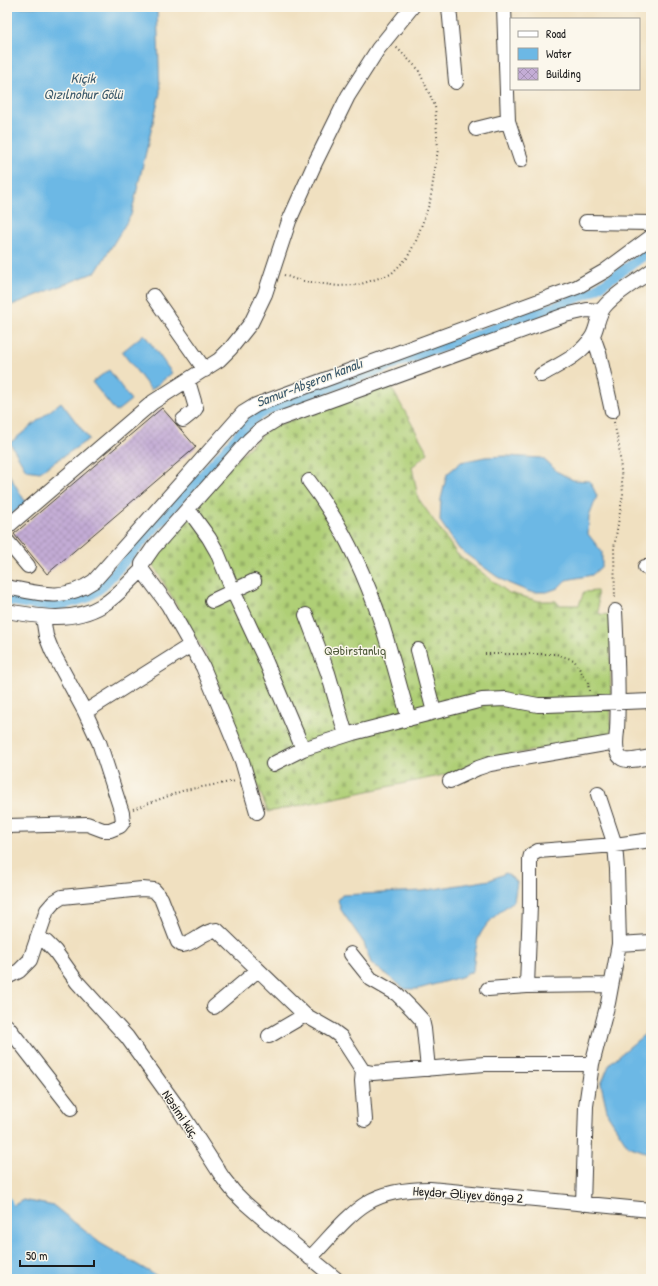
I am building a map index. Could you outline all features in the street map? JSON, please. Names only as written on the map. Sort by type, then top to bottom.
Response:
[{"type":"street","points":[[7,527],[152,402],[188,381],[219,360],[231,348],[251,323],[274,271],[289,221],[315,163],[348,96],[378,49],[398,22],[412,7]]},
{"type":"street","points":[[450,7],[456,82]]},
{"type":"street","points":[[504,7],[508,121],[521,160]]},
{"type":"street","points":[[476,129],[508,121]]},
{"type":"street","points":[[586,222],[651,222]]},
{"type":"street","points":[[7,587],[47,595],[73,592],[94,581],[243,413],[256,405],[577,287],[605,271],[651,237]]},
{"type":"street","points":[[541,375],[578,354],[592,336],[600,311],[615,296],[651,271]]},
{"type":"street","points":[[153,296],[205,370]]},
{"type":"street","points":[[257,812],[242,761],[203,667],[168,605],[142,570],[142,564],[145,558],[248,440],[276,420],[565,315],[587,310],[600,311]]},
{"type":"street","points":[[592,336],[599,353],[612,411]]},
{"type":"street","points":[[183,420],[196,408],[188,381]]},
{"type":"street","points":[[309,481],[332,512],[355,558],[382,625],[409,719]]},
{"type":"street","points":[[188,509],[210,538],[217,552],[303,749]]},
{"type":"street","points":[[7,541],[28,566]]},
{"type":"street","points":[[7,611],[43,617],[69,617],[88,612],[103,605],[142,570]]},
{"type":"street","points":[[212,601],[254,582]]},
{"type":"street","points":[[615,611],[618,702],[616,742],[617,753],[622,759],[627,760],[651,757]]},
{"type":"street","points":[[306,615],[328,673],[346,735]]},
{"type":"street","points":[[7,826],[87,824],[103,830],[110,830],[120,826],[123,822],[122,813],[99,742],[85,712],[52,651],[46,636],[43,617]]},
{"type":"street","points":[[85,712],[191,645]]},
{"type":"street","points":[[418,650],[434,712]]},
{"type":"street","points":[[273,764],[303,749],[346,735],[482,700],[506,699],[538,704],[651,701]]},
{"type":"street","points":[[450,782],[478,768],[490,764],[616,742]]},
{"type":"street","points":[[583,1204],[586,1106],[592,1064],[608,1003],[619,944],[617,869],[614,845],[598,794]]},
{"type":"street","points":[[527,986],[531,855],[538,851],[614,845],[651,840]]},
{"type":"street","points":[[7,977],[19,971],[30,960],[48,910],[54,902],[62,897],[142,888],[154,890],[161,898],[178,942],[182,945],[187,945],[209,931],[217,930],[305,1015],[341,1037],[363,1071],[362,1081],[365,1120]]},
{"type":"street","name":"Nəsimi küç.","points":[[37,938],[46,942],[55,951],[77,982],[127,1037],[178,1108],[223,1178],[234,1192],[245,1203],[336,1279]]},
{"type":"street","points":[[619,944],[651,942]]},
{"type":"street","points":[[351,954],[371,979],[397,994],[422,1020],[428,1069]]},
{"type":"street","points":[[214,1007],[258,970]]},
{"type":"street","points":[[488,989],[527,986],[611,984]]},
{"type":"street","points":[[269,1036],[305,1015]]},
{"type":"street","points":[[9,1032],[71,1108]]},
{"type":"street","points":[[363,1071],[372,1073],[485,1064],[592,1064]]},
{"type":"street","name":"Heydər Əliyev döngə 2","points":[[310,1258],[353,1214],[367,1203],[377,1198],[408,1190],[430,1189],[651,1210]]},
{"type":"path","points":[[274,271],[297,280],[338,286],[358,285],[391,274],[407,258],[416,241],[430,202],[438,150],[435,106],[418,69],[387,38]]},
{"type":"path","points":[[612,411],[620,446],[623,494],[614,548],[615,611]]},
{"type":"path","points":[[485,654],[556,654],[574,660],[588,683],[592,702]]},
{"type":"path","points":[[122,813],[185,790],[247,780]]},
{"type":"green space","name":"Qəbirstanlıq","points":[[390,385],[428,453],[412,467],[418,498],[457,554],[509,593],[539,601],[556,601],[559,605],[579,605],[584,592],[597,591],[599,614],[610,615],[611,737],[471,763],[458,772],[268,812],[206,655],[152,563],[235,461],[269,428]]},
{"type":"water","name":"Kiçik Qızılnohur Gölü","points":[[7,7],[157,7],[160,93],[131,215],[96,272],[7,307]]},
{"type":"water","points":[[144,334],[172,373],[151,390],[122,352]]},
{"type":"water","points":[[109,370],[131,400],[116,412],[92,382]]},
{"type":"water","points":[[61,402],[89,439],[40,472],[26,470],[10,443]]},
{"type":"water","points":[[506,456],[542,458],[558,472],[573,480],[590,481],[597,496],[589,517],[588,534],[602,552],[602,566],[592,575],[566,580],[558,588],[547,592],[530,592],[508,583],[496,576],[459,549],[440,521],[441,499],[447,474],[461,462],[485,457]]},
{"type":"water","points":[[7,471],[26,503],[7,518]]},
{"type":"water","points":[[506,873],[517,882],[514,901],[497,914],[482,931],[477,943],[473,971],[461,977],[418,989],[405,989],[371,963],[364,943],[341,910],[338,900],[342,895],[422,891],[490,880]]},
{"type":"water","points":[[651,1029],[651,1154],[628,1146],[608,1115],[601,1084],[610,1063]]},
{"type":"water","points":[[23,1200],[54,1206],[100,1243],[162,1279],[7,1279],[7,1209]]},
{"type":"building","points":[[162,408],[196,447],[47,574],[14,534]]},
{"type":"waterway","name":"Samur-Abşeron kanalı","points":[[7,600],[40,606],[59,606],[87,598],[102,587],[248,424],[259,415],[273,408],[573,300],[593,291],[651,251]]},
{"type":"waterway","points":[[7,1202],[9,1207]]}]
